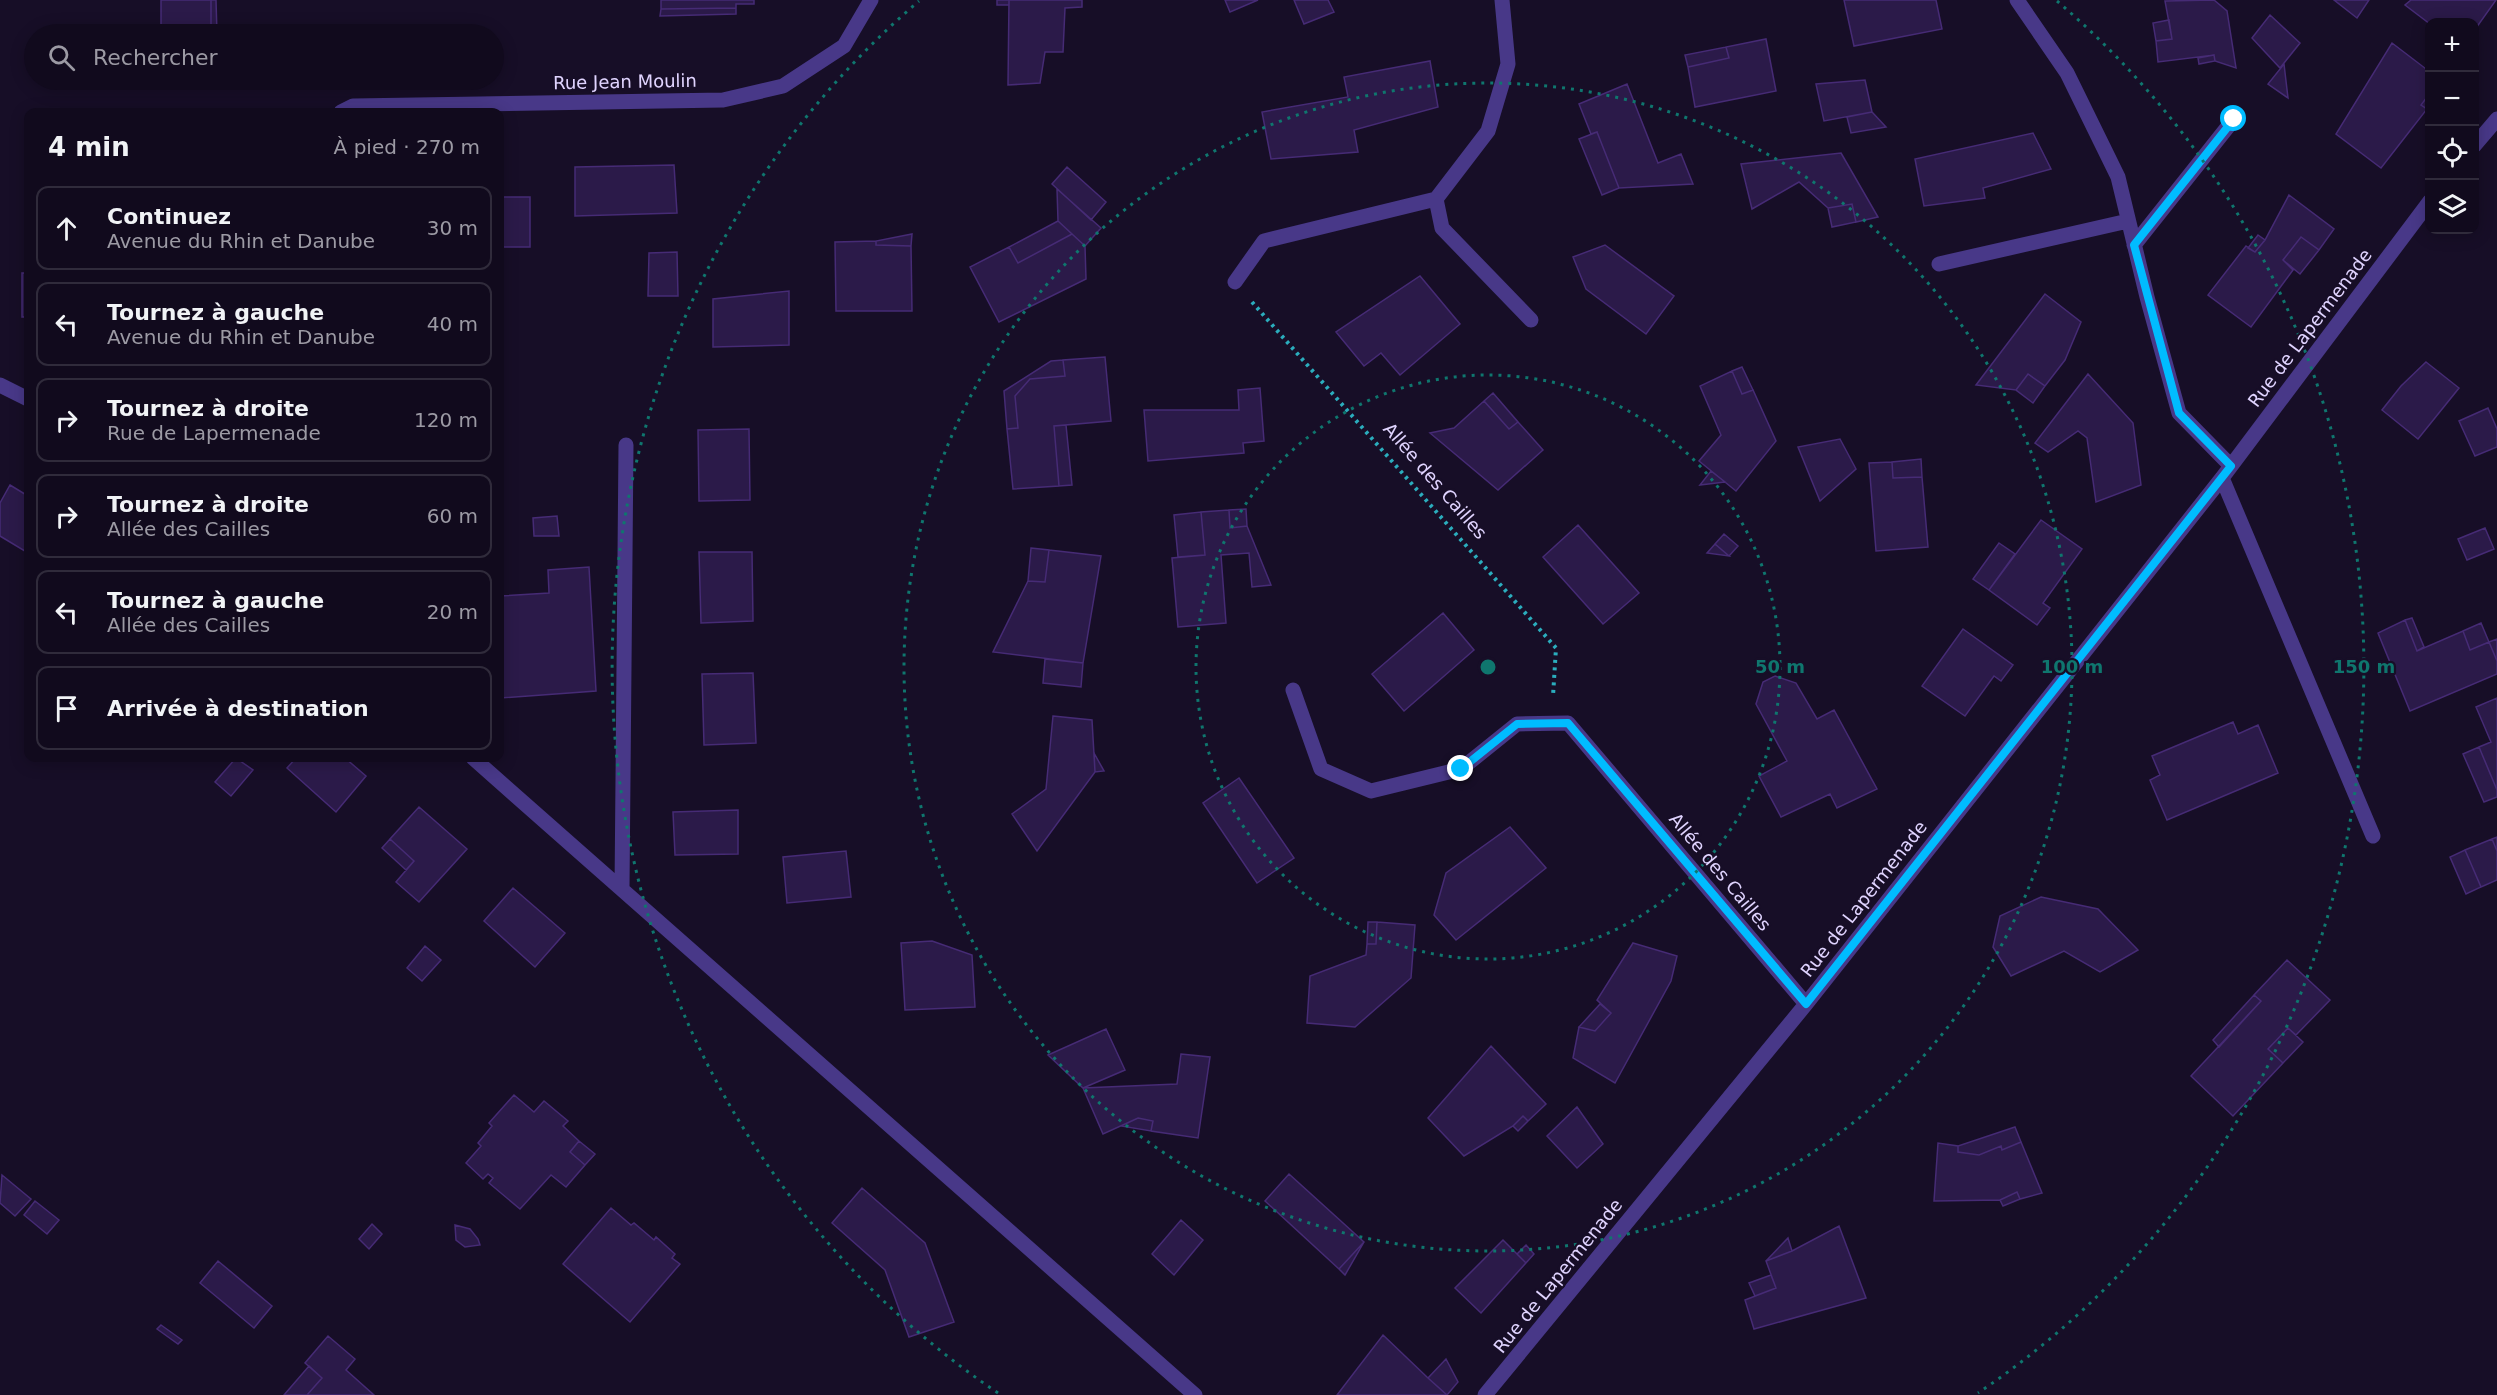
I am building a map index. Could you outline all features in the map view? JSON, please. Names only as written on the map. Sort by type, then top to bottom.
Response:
[{"type":"street","name":"Rue Jean Moulin","points":[[349,108],[353,106],[723,100],[783,86],[844,46],[871,0]]},
{"type":"street","points":[[1235,282],[1264,241],[1436,199],[1488,131],[1508,64],[1502,0]]},
{"type":"street","points":[[2017,0],[2067,73],[2118,177],[2179,413],[2227,472],[2373,836]]},
{"type":"street","points":[[2134,245],[2234,119]]},
{"type":"street","points":[[2479,141],[2497,119]]},
{"type":"street","points":[[1436,199],[1442,228],[1531,320]]},
{"type":"street","name":"Rue de Lapermenade","points":[[1485,1395],[1806,1004],[2227,472],[2425,208]]},
{"type":"street","points":[[1939,264],[2128,221]]},
{"type":"street","points":[[0,386],[24,397]]},
{"type":"street","points":[[622,889],[626,445]]},
{"type":"street","name":"Allée des Cailles","points":[[1293,690],[1321,769],[1371,791],[1461,769],[1517,724],[1568,723],[1806,1004]]},
{"type":"street","points":[[478,762],[1195,1395]]},
{"type":"path","name":"Allée des Cailles","points":[[1235,282],[1556,648],[1551,724]]},
{"type":"building","points":[[161,0],[211,0],[211,24],[161,24]]},
{"type":"building","points":[[211,0],[216,0],[217,24],[211,24]]},
{"type":"building","points":[[661,0],[754,0],[754,4],[736,4],[736,8],[661,9]]},
{"type":"building","points":[[997,0],[1009,0],[1009,5],[997,5]]},
{"type":"building","points":[[1009,0],[1082,0],[1082,7],[1065,8],[1063,52],[1045,52],[1040,83],[1008,85]]},
{"type":"building","points":[[1225,0],[1258,0],[1230,12]]},
{"type":"building","points":[[1294,0],[1328,0],[1334,12],[1304,24]]},
{"type":"building","points":[[1844,0],[1936,0],[1942,29],[1854,46]]},
{"type":"building","points":[[2214,0],[2227,11],[2236,68],[2215,61],[2214,55],[2158,62],[2156,41],[2172,39],[2165,1]]},
{"type":"building","points":[[2334,0],[2369,0],[2357,18]]},
{"type":"building","points":[[2411,0],[2496,0],[2479,24],[2479,18],[2425,18],[2425,20],[2405,5]]},
{"type":"building","points":[[736,8],[736,14],[660,16],[661,9]]},
{"type":"building","points":[[2270,15],[2300,43],[2280,68],[2252,38]]},
{"type":"building","points":[[2169,20],[2172,39],[2156,41],[2153,23]]},
{"type":"building","points":[[1766,39],[1776,91],[1695,107],[1688,67],[1729,58],[1726,47]]},
{"type":"building","points":[[2392,43],[2425,68],[2425,100],[2421,105],[2425,108],[2425,112],[2381,168],[2336,134]]},
{"type":"building","points":[[1726,47],[1729,58],[1688,67],[1685,55]]},
{"type":"building","points":[[2214,55],[2215,61],[2199,64],[2198,58]]},
{"type":"building","points":[[1430,61],[1438,107],[1354,130],[1358,152],[1271,159],[1262,112],[1348,97],[1344,77]]},
{"type":"building","points":[[2284,64],[2288,98],[2268,84]]},
{"type":"building","points":[[1865,80],[1872,112],[1824,121],[1816,84]]},
{"type":"building","points":[[1627,84],[1658,163],[1681,154],[1693,184],[1619,188],[1597,132],[1591,134],[1579,104]]},
{"type":"building","points":[[1872,112],[1886,127],[1851,133],[1847,117]]},
{"type":"building","points":[[1597,132],[1619,188],[1602,195],[1579,139]]},
{"type":"building","points":[[2033,133],[2051,169],[1983,188],[1985,198],[1924,206],[1915,159]]},
{"type":"building","points":[[1841,153],[1878,217],[1856,222],[1852,204],[1828,208],[1799,182],[1752,209],[1741,164]]},
{"type":"building","points":[[674,165],[677,213],[575,216],[575,167]]},
{"type":"building","points":[[1067,167],[1106,202],[1091,220],[1052,184]]},
{"type":"building","points":[[1057,189],[1101,228],[1085,246],[1058,221]]},
{"type":"building","points":[[2289,195],[2334,229],[2319,250],[2301,237],[2283,260],[2293,270],[2251,327],[2208,295],[2246,246],[2255,252],[2265,240]]},
{"type":"building","points":[[504,197],[530,197],[530,247],[504,247]]},
{"type":"building","points":[[1852,204],[1856,222],[1832,227],[1828,208]]},
{"type":"building","points":[[1058,221],[1072,234],[1018,263],[1009,247]]},
{"type":"building","points":[[912,234],[911,246],[876,245],[876,241]]},
{"type":"building","points":[[1072,234],[1085,246],[1086,279],[999,322],[970,267],[1009,247],[1018,263]]},
{"type":"building","points":[[2258,235],[2265,240],[2255,252],[2248,248]]},
{"type":"building","points":[[2301,237],[2319,250],[2300,274],[2283,260]]},
{"type":"building","points":[[876,241],[876,245],[911,246],[912,311],[836,311],[835,242]]},
{"type":"building","points":[[1605,245],[1674,296],[1646,334],[1586,289],[1573,257]]},
{"type":"building","points":[[677,252],[678,296],[648,296],[649,253]]},
{"type":"building","points":[[22,273],[24,273],[24,317],[22,317]]},
{"type":"building","points":[[1420,276],[1460,324],[1400,375],[1381,353],[1364,366],[1336,332]]},
{"type":"building","points":[[789,291],[789,345],[713,347],[713,299]]},
{"type":"building","points":[[2045,294],[2081,322],[2065,360],[2045,386],[2028,374],[2016,390],[1976,385]]},
{"type":"building","points":[[1105,357],[1111,421],[1054,426],[1059,486],[1013,489],[1007,429],[1018,428],[1015,396],[1030,379],[1065,376],[1063,360]]},
{"type":"building","points":[[1063,360],[1065,376],[1030,379],[1015,396],[1018,428],[1007,429],[1004,391],[1051,361]]},
{"type":"building","points":[[2426,362],[2459,388],[2418,439],[2382,410],[2401,386]]},
{"type":"building","points":[[1742,367],[1753,390],[1742,394],[1732,371]]},
{"type":"building","points":[[1732,371],[1742,394],[1753,390],[1776,441],[1736,491],[1699,461],[1721,435],[1700,386]]},
{"type":"building","points":[[2028,374],[2045,386],[2033,403],[2016,390]]},
{"type":"building","points":[[2088,374],[2133,423],[2141,485],[2096,502],[2087,438],[2078,431],[2048,452],[2035,443]]},
{"type":"building","points":[[1260,388],[1264,441],[1243,443],[1244,453],[1148,461],[1144,410],[1239,410],[1238,390]]},
{"type":"building","points":[[1493,393],[1518,422],[1509,429],[1484,401]]},
{"type":"building","points":[[1484,401],[1509,429],[1518,422],[1543,450],[1498,490],[1430,433],[1454,428]]},
{"type":"building","points":[[2488,408],[2497,429],[2497,447],[2475,456],[2459,421]]},
{"type":"building","points":[[1066,425],[1072,485],[1059,486],[1054,426]]},
{"type":"building","points":[[749,429],[750,500],[699,501],[698,430]]},
{"type":"building","points":[[1840,439],[1856,469],[1820,501],[1798,447]]},
{"type":"building","points":[[1921,459],[1922,477],[1893,478],[1892,462]]},
{"type":"building","points":[[1892,462],[1893,478],[1922,477],[1928,547],[1876,551],[1869,463]]},
{"type":"building","points":[[1711,471],[1725,482],[1700,485]]},
{"type":"building","points":[[10,485],[24,494],[24,551],[0,536],[0,503]]},
{"type":"building","points":[[1246,509],[1247,526],[1230,528],[1229,510]]},
{"type":"building","points":[[1229,510],[1230,528],[1247,526],[1271,585],[1252,587],[1249,553],[1221,555],[1226,623],[1178,627],[1172,558],[1205,555],[1201,512]]},
{"type":"building","points":[[1201,512],[1205,555],[1178,557],[1174,515]]},
{"type":"building","points":[[557,516],[559,536],[534,536],[533,518]]},
{"type":"building","points":[[2041,520],[2082,549],[2043,603],[2050,608],[2037,625],[1989,590]]},
{"type":"building","points":[[1578,525],[1639,593],[1603,624],[1543,557]]},
{"type":"building","points":[[2485,528],[2494,549],[2467,560],[2458,539]]},
{"type":"building","points":[[1724,534],[1738,546],[1729,556],[1715,544]]},
{"type":"building","points":[[1999,543],[2015,554],[1989,590],[1973,579]]},
{"type":"building","points":[[1715,544],[1729,556],[1707,553]]},
{"type":"building","points":[[1031,548],[1049,550],[1045,582],[1028,581]]},
{"type":"building","points":[[1049,550],[1101,556],[1083,663],[993,652],[1028,581],[1045,582]]},
{"type":"building","points":[[699,552],[752,552],[753,621],[701,623]]},
{"type":"building","points":[[589,567],[596,691],[504,698],[504,596],[549,593],[548,570]]},
{"type":"building","points":[[1443,613],[1474,650],[1404,711],[1372,674]]},
{"type":"building","points":[[2412,618],[2424,647],[2417,651],[2405,620]]},
{"type":"building","points":[[2405,620],[2417,651],[2463,631],[2470,650],[2489,642],[2497,661],[2497,674],[2410,711],[2378,633]]},
{"type":"building","points":[[2481,623],[2489,642],[2470,650],[2463,631]]},
{"type":"building","points":[[1963,629],[2013,665],[2001,681],[1994,676],[1965,716],[1922,686]]},
{"type":"building","points":[[2497,639],[2497,661],[2489,642]]},
{"type":"building","points":[[1045,659],[1083,663],[1081,687],[1043,683]]},
{"type":"building","points":[[753,673],[756,743],[704,745],[702,674]]},
{"type":"building","points":[[1775,676],[1796,683],[1817,719],[1834,710],[1877,789],[1837,808],[1830,794],[1781,817],[1759,776],[1787,761],[1756,704],[1763,682]]},
{"type":"building","points":[[2497,698],[2497,790],[2479,747],[2491,742],[2476,707]]},
{"type":"building","points":[[1053,716],[1092,720],[1095,772],[1037,851],[1012,814],[1046,789]]},
{"type":"building","points":[[2233,722],[2238,734],[2258,725],[2278,773],[2167,820],[2150,780],[2160,775],[2152,756]]},
{"type":"building","points":[[2479,747],[2497,790],[2497,797],[2484,802],[2463,754]]},
{"type":"building","points":[[1094,753],[1104,771],[1095,772]]},
{"type":"building","points":[[232,762],[242,762],[253,770],[231,796],[215,782]]},
{"type":"building","points":[[292,762],[350,762],[366,776],[336,812],[287,768]]},
{"type":"building","points":[[1239,778],[1294,858],[1257,883],[1203,803]]},
{"type":"building","points":[[419,807],[467,849],[419,902],[396,882],[414,861],[390,839]]},
{"type":"building","points":[[738,810],[738,854],[675,855],[673,812]]},
{"type":"building","points":[[1510,827],[1546,868],[1456,940],[1434,915],[1446,873]]},
{"type":"building","points":[[2497,837],[2497,851],[2492,839]]},
{"type":"building","points":[[390,839],[414,861],[406,870],[382,848]]},
{"type":"building","points":[[2492,839],[2497,851],[2497,880],[2481,887],[2465,850]]},
{"type":"building","points":[[2465,850],[2481,887],[2466,894],[2450,857]]},
{"type":"building","points":[[846,851],[851,897],[787,903],[783,857]]},
{"type":"building","points":[[513,888],[565,933],[535,967],[484,921]]},
{"type":"building","points":[[2041,897],[2098,909],[2138,950],[2100,972],[2064,951],[2011,976],[1993,947],[2000,916]]},
{"type":"building","points":[[1368,922],[1377,922],[1376,944],[1367,944]]},
{"type":"building","points":[[1377,922],[1415,925],[1411,978],[1355,1027],[1307,1023],[1310,976],[1366,955],[1367,944],[1376,944]]},
{"type":"building","points":[[932,941],[972,955],[975,1007],[905,1010],[901,943]]},
{"type":"building","points":[[1633,943],[1677,956],[1671,981],[1615,1083],[1573,1058],[1579,1027],[1595,1031],[1611,1013],[1597,1000]]},
{"type":"building","points":[[425,946],[441,960],[422,981],[407,968]]},
{"type":"building","points":[[2287,960],[2330,1000],[2296,1035],[2288,1028],[2268,1049],[2283,1063],[2233,1116],[2191,1076],[2261,1001],[2254,995]]},
{"type":"building","points":[[2254,995],[2261,1001],[2219,1047],[2213,1040]]},
{"type":"building","points":[[1600,1004],[1611,1013],[1595,1031],[1579,1027]]},
{"type":"building","points":[[2288,1028],[2303,1042],[2283,1063],[2268,1049]]},
{"type":"building","points":[[1106,1029],[1125,1070],[1083,1088],[1048,1055]]},
{"type":"building","points":[[1491,1046],[1546,1104],[1528,1121],[1523,1116],[1513,1126],[1464,1156],[1428,1118]]},
{"type":"building","points":[[1181,1054],[1210,1057],[1198,1138],[1151,1131],[1153,1121],[1138,1118],[1103,1134],[1083,1088],[1177,1084]]},
{"type":"building","points":[[514,1095],[534,1112],[544,1101],[568,1121],[563,1126],[579,1141],[570,1152],[585,1165],[566,1187],[551,1175],[520,1209],[489,1183],[493,1178],[488,1174],[483,1179],[466,1163],[481,1146],[478,1143],[492,1126],[489,1123]]},
{"type":"building","points":[[1577,1107],[1603,1144],[1577,1168],[1547,1136]]},
{"type":"building","points":[[1523,1116],[1528,1121],[1518,1131],[1513,1126]]},
{"type":"building","points":[[1138,1118],[1153,1121],[1151,1131],[1121,1126]]},
{"type":"building","points":[[2015,1127],[2021,1142],[2002,1150],[2001,1146],[1979,1155],[1958,1152],[1958,1146]]},
{"type":"building","points":[[579,1141],[595,1154],[585,1165],[570,1152]]},
{"type":"building","points":[[2021,1142],[2042,1193],[2020,1199],[2017,1192],[2000,1200],[1934,1201],[1938,1143],[1958,1146],[1958,1152],[1979,1155],[2001,1146],[2002,1150]]},
{"type":"building","points":[[1289,1174],[1364,1242],[1339,1269],[1265,1201]]},
{"type":"building","points":[[2,1175],[31,1199],[15,1216],[0,1203]]},
{"type":"building","points":[[862,1188],[925,1243],[954,1322],[909,1337],[885,1270],[832,1223]]},
{"type":"building","points":[[2017,1192],[2020,1199],[2003,1206],[2000,1200]]},
{"type":"building","points":[[35,1201],[59,1220],[47,1234],[24,1215]]},
{"type":"building","points":[[611,1208],[654,1240],[656,1237],[675,1254],[672,1258],[680,1264],[630,1322],[563,1264]]},
{"type":"building","points":[[1181,1220],[1203,1240],[1174,1275],[1152,1254]]},
{"type":"building","points":[[372,1224],[382,1234],[369,1249],[359,1239]]},
{"type":"building","points":[[455,1225],[470,1229],[480,1245],[465,1247],[456,1240]]},
{"type":"building","points":[[1839,1226],[1866,1298],[1754,1329],[1745,1300],[1776,1288],[1766,1261],[1792,1251]]},
{"type":"building","points":[[1788,1238],[1792,1251],[1766,1261]]},
{"type":"building","points":[[1503,1240],[1526,1263],[1481,1313],[1455,1288]]},
{"type":"building","points":[[1364,1242],[1345,1275],[1339,1269]]},
{"type":"building","points":[[1526,1245],[1534,1254],[1526,1263],[1517,1254]]},
{"type":"building","points":[[218,1261],[272,1306],[254,1328],[200,1283]]},
{"type":"building","points":[[1771,1275],[1776,1288],[1755,1296],[1749,1283]]},
{"type":"building","points":[[161,1325],[182,1340],[178,1344],[157,1329]]},
{"type":"building","points":[[1383,1335],[1428,1378],[1447,1395],[1337,1395]]},
{"type":"building","points":[[328,1336],[355,1359],[346,1370],[374,1395],[307,1395],[322,1378],[305,1363]]},
{"type":"building","points":[[1446,1359],[1458,1382],[1447,1395],[1428,1378]]},
{"type":"building","points":[[309,1366],[322,1378],[307,1395],[284,1395]]},
{"type":"route","points":[[1461,769],[1517,724],[1568,723],[1806,1004],[2231,466],[2179,413],[2146,297],[2134,245],[2234,119]]}]
